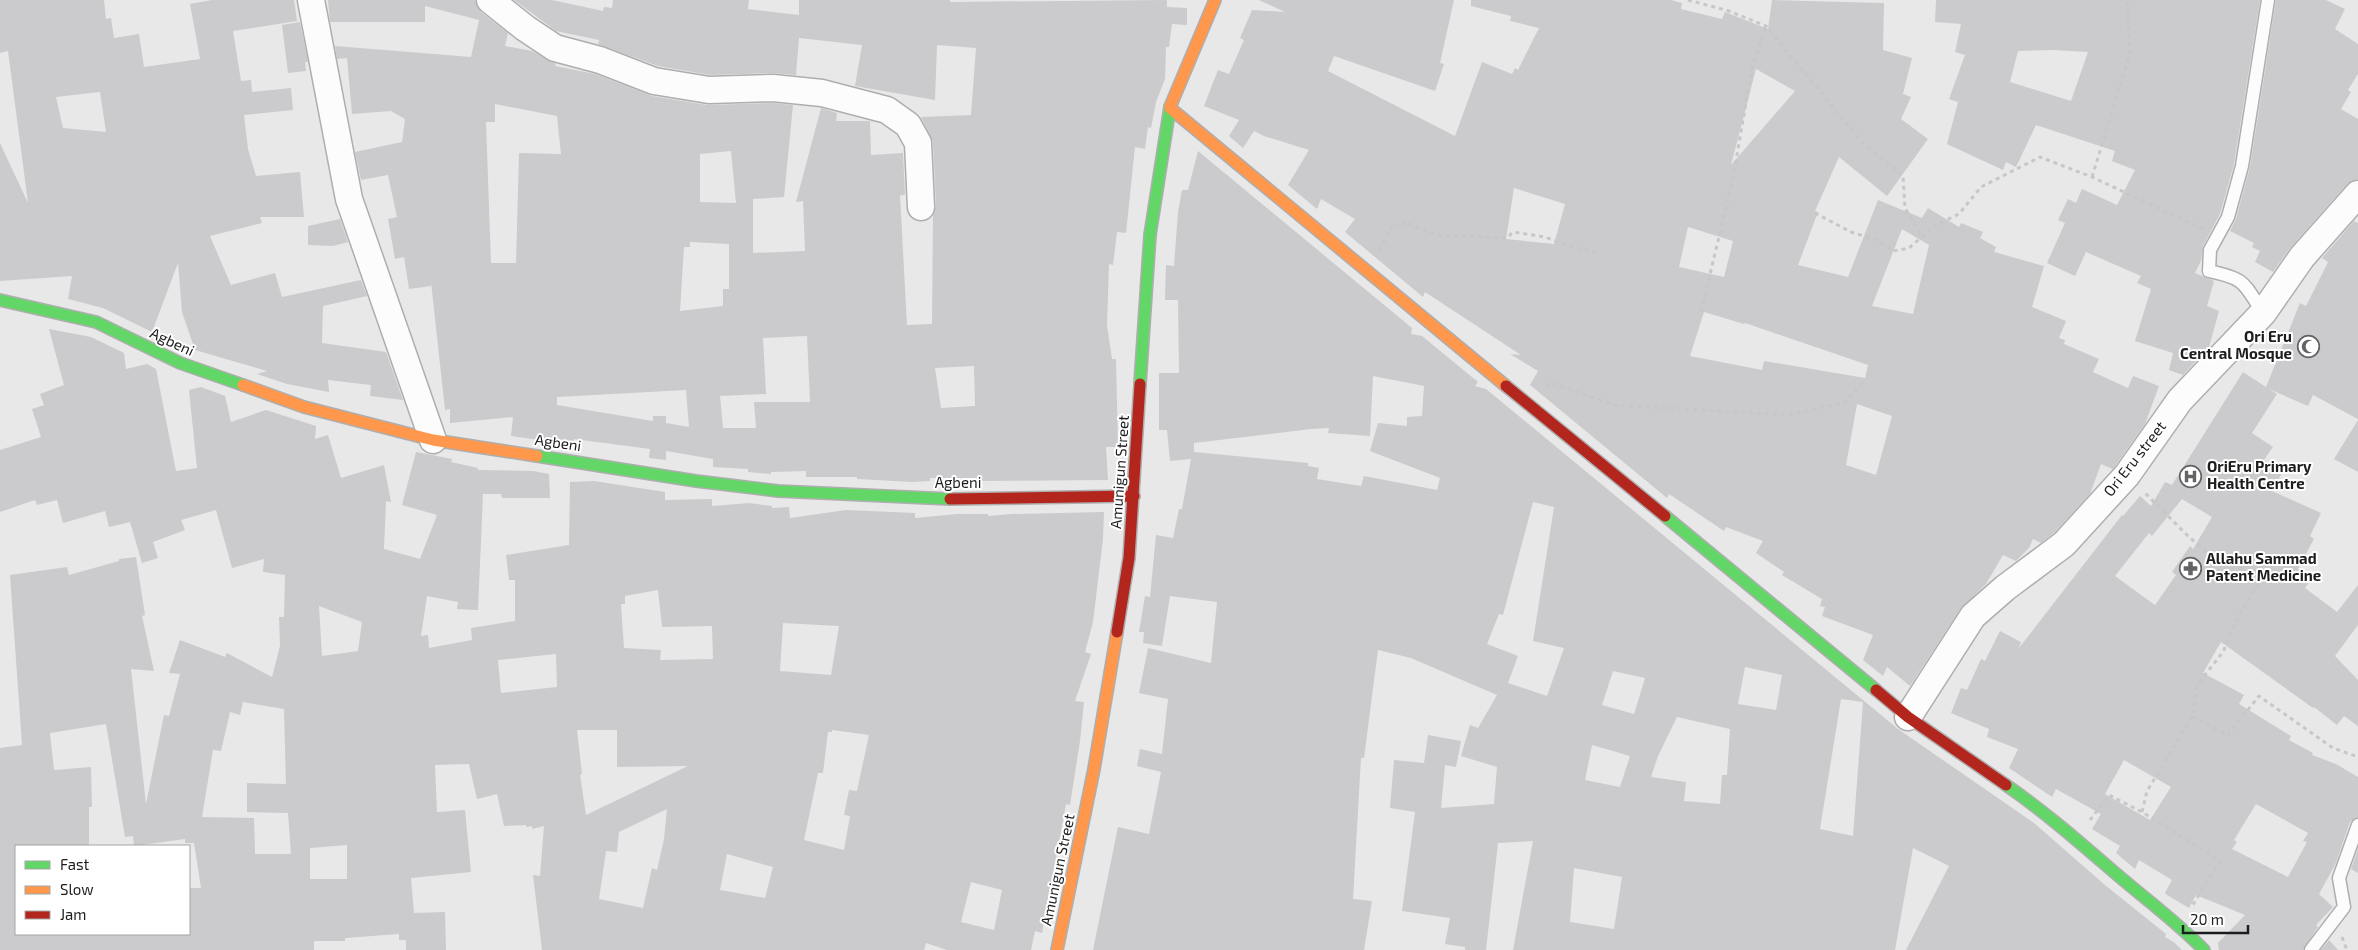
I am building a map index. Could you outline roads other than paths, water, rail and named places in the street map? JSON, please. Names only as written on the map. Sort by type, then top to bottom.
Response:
[{"type":"street","points":[[311,0],[349,199],[433,440]]},
{"type":"street","points":[[490,0],[525,28],[555,48],[600,60],[654,81],[709,90],[773,88],[822,93],[887,110],[908,125],[918,143],[921,206]]},
{"type":"street","name":"Amunigun Street","points":[[1057,950],[1094,769],[1129,558],[1150,235],[1170,108],[1215,0]]},
{"type":"street","points":[[1170,108],[1908,717],[2044,811],[2181,926],[2204,950]]},
{"type":"street","name":"Ori Eru street","points":[[1908,717],[1973,616],[2005,588],[2064,544],[2127,475],[2180,400],[2263,313],[2302,257],[2358,194]]},
{"type":"street","name":"Agbeni","points":[[0,300],[96,322],[180,363],[295,404],[433,440],[778,492],[946,499],[1134,496]]},
{"type":"lane","points":[[2263,313],[2245,285],[2236,277],[2209,271],[2210,250],[2228,217],[2242,166],[2268,0]]},
{"type":"lane","points":[[2311,950],[2344,907],[2339,878],[2358,825]]},
{"type":"place","name":"Ori Eru Central Mosque","points":[[2308,346]]},
{"type":"place","name":"OriEru Primary Health Centre","points":[[2191,476]]},
{"type":"place","name":"Allahu Sammad Patent Medicine","points":[[2190,568]]}]
